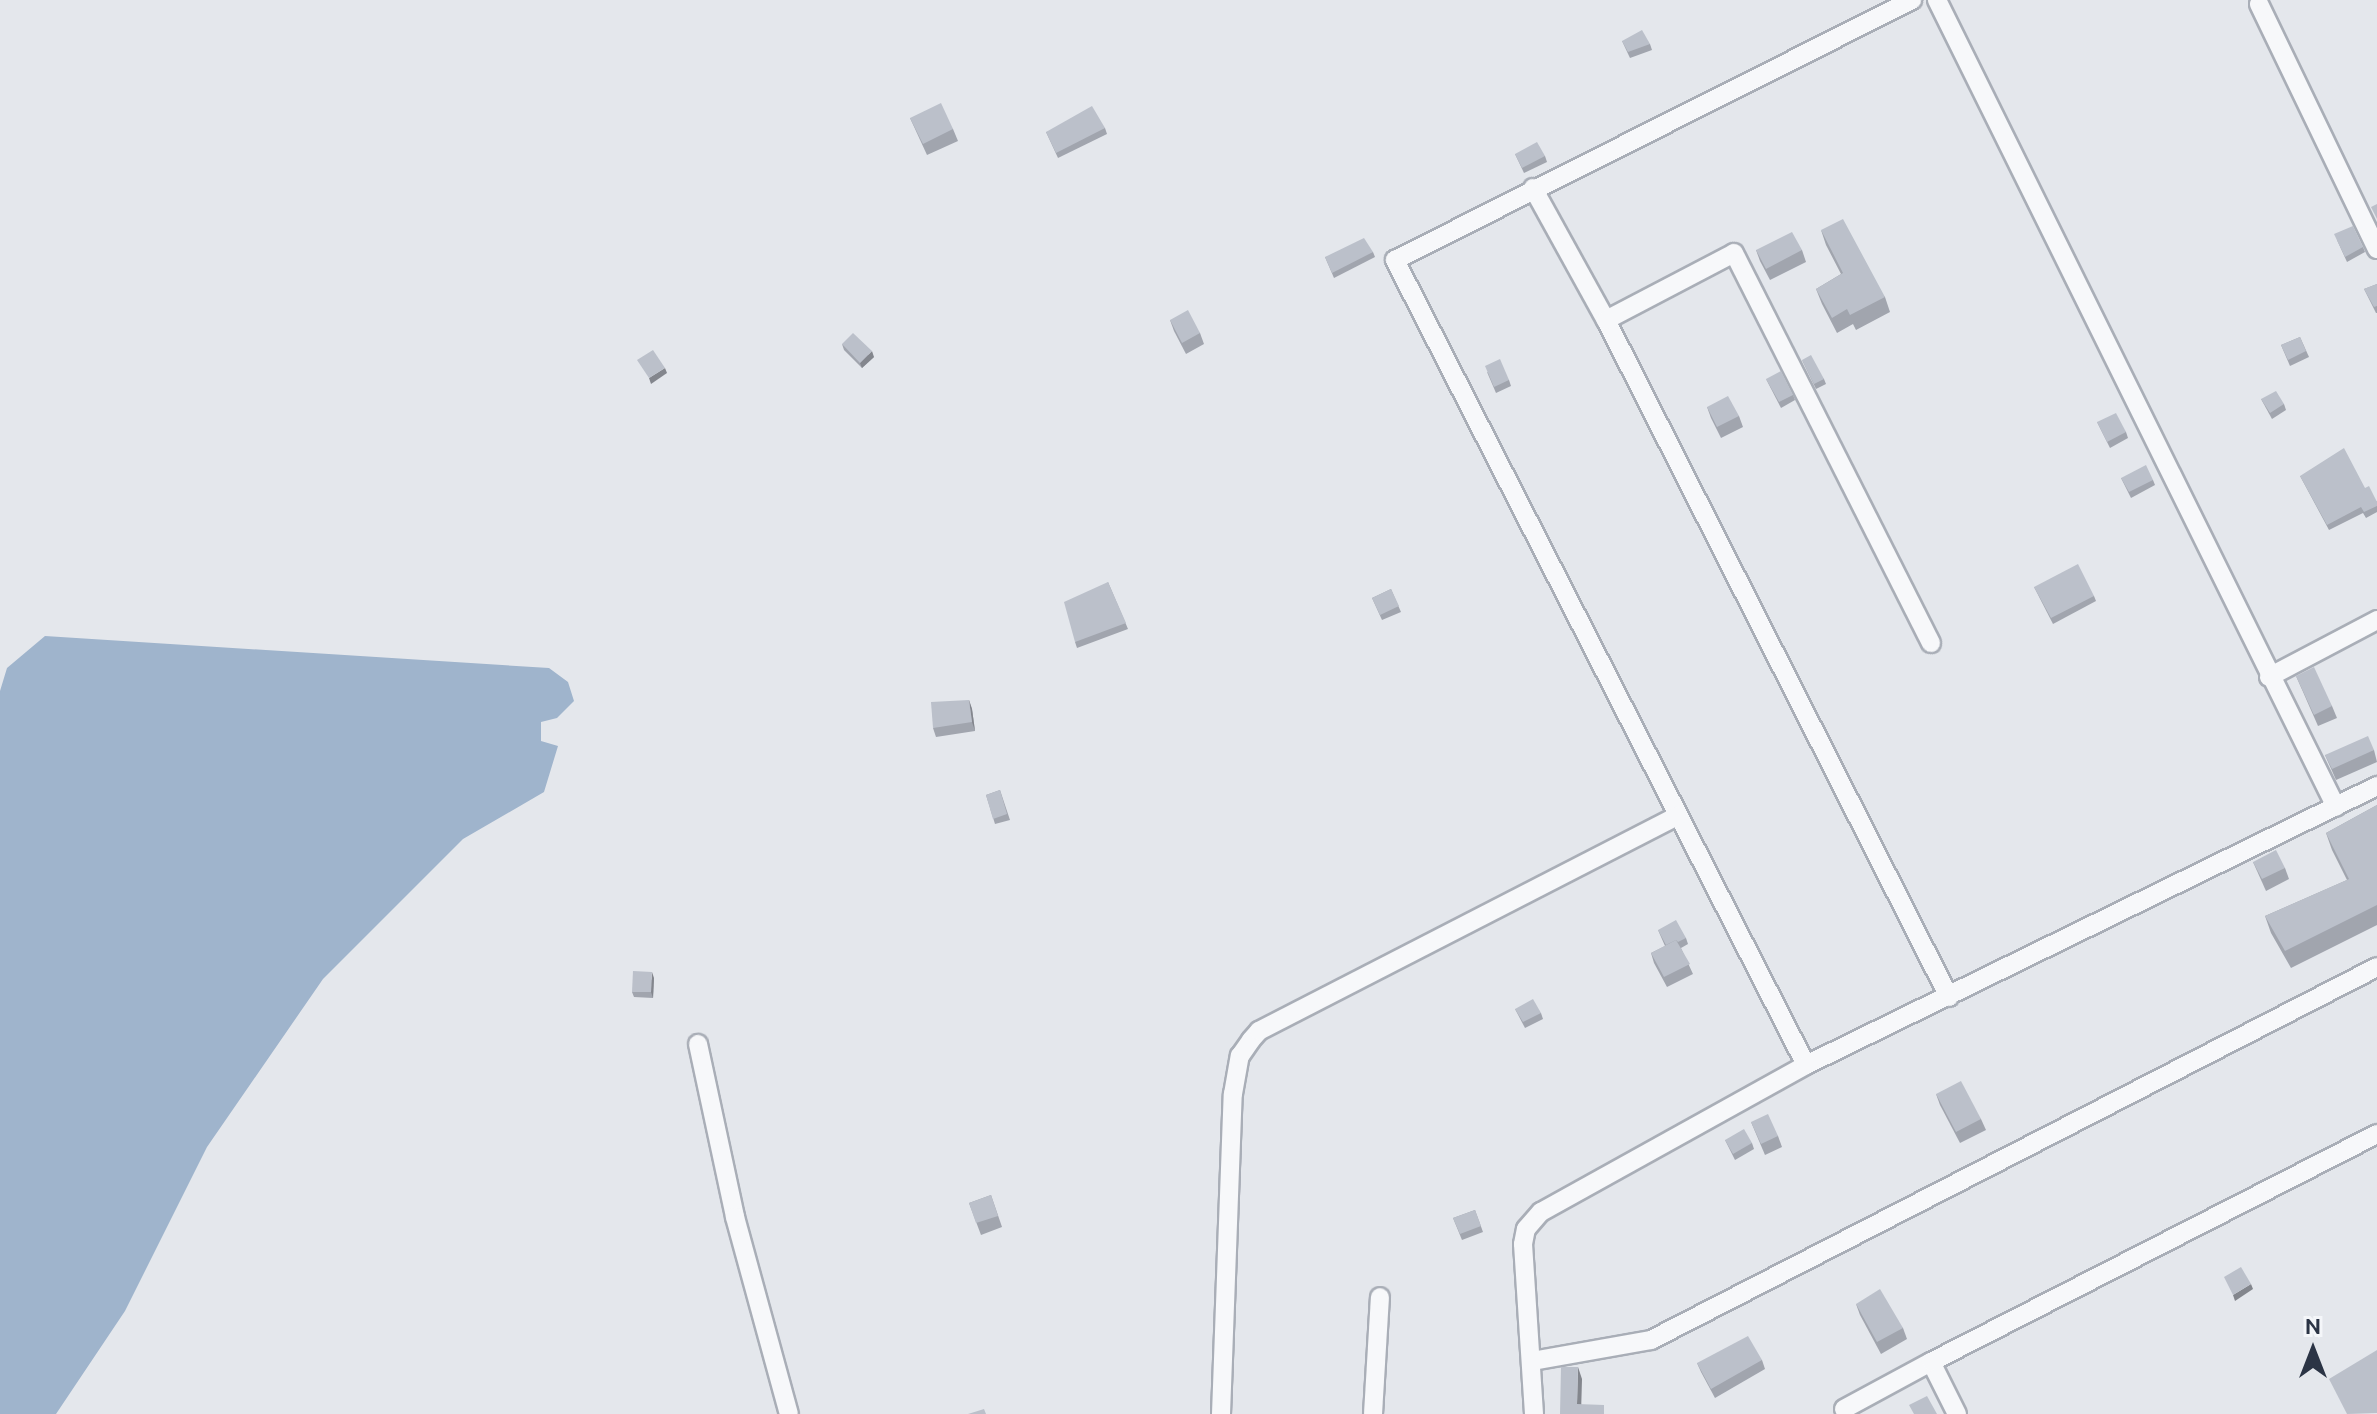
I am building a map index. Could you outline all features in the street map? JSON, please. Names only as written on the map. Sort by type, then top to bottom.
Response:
[{"type":"street","points":[[1806,1065],[1395,260],[1912,0]]},
{"type":"street","points":[[1937,0],[2269,677],[2336,807]]},
{"type":"street","points":[[2259,4],[2377,249]]},
{"type":"street","points":[[1533,188],[1606,320],[1949,997]]},
{"type":"street","points":[[1606,320],[1734,253],[1931,643]]},
{"type":"street","points":[[2269,677],[2377,620]]},
{"type":"street","points":[[1534,1414],[1523,1244],[1534,1217],[1806,1065],[2377,786]]},
{"type":"street","points":[[1221,1414],[1233,1094],[1240,1056],[1251,1040],[1259,1031],[1678,816]]},
{"type":"street","points":[[1532,1361],[1651,1340],[2377,967]]},
{"type":"street","points":[[698,1044],[735,1217],[789,1414]]},
{"type":"street","points":[[1844,1409],[2377,1134]]},
{"type":"street","points":[[1373,1414],[1380,1297]]},
{"type":"street","points":[[1931,1362],[1957,1414]]},
{"type":"water","points":[[45,636],[549,668],[568,682],[574,701],[557,718],[541,722],[541,741],[558,746],[544,792],[463,839],[323,979],[207,1147],[125,1311],[56,1414],[0,1414],[0,691],[7,668]]},
{"type":"building","points":[[1642,30],[1650,44],[1628,52],[1622,41]]},
{"type":"building","points":[[941,103],[953,129],[923,144],[910,118]]},
{"type":"building","points":[[1092,106],[1105,128],[1056,153],[1046,132]]},
{"type":"building","points":[[1537,142],[1545,156],[1522,168],[1515,154]]},
{"type":"building","points":[[2377,204],[2377,219],[2371,207]]},
{"type":"building","points":[[1843,219],[1885,297],[1850,315],[1847,309],[1832,318],[1816,289],[1843,273],[1821,230]]},
{"type":"building","points":[[2353,226],[2363,247],[2345,257],[2334,234]]},
{"type":"building","points":[[1792,232],[1802,250],[1766,269],[1756,250]]},
{"type":"building","points":[[1364,238],[1373,252],[1332,273],[1325,257]]},
{"type":"building","points":[[2377,284],[2377,306],[2374,307],[2364,289]]},
{"type":"building","points":[[1188,310],[1200,333],[1182,343],[1170,320]]},
{"type":"building","points":[[853,333],[872,351],[860,363],[842,344]]},
{"type":"building","points":[[2300,337],[2306,351],[2288,360],[2281,345]]},
{"type":"building","points":[[653,350],[665,368],[649,378],[637,360]]},
{"type":"building","points":[[1811,355],[1824,379],[1814,384],[1802,360]]},
{"type":"building","points":[[1500,359],[1509,380],[1494,387],[1485,366]]},
{"type":"building","points":[[1781,371],[1793,395],[1779,402],[1766,379]]},
{"type":"building","points":[[2276,391],[2284,404],[2270,413],[2261,399]]},
{"type":"building","points":[[1728,396],[1739,416],[1717,427],[1707,407]]},
{"type":"building","points":[[2116,413],[2126,432],[2107,442],[2097,422]]},
{"type":"building","points":[[2344,448],[2365,488],[2369,486],[2377,506],[2364,512],[2361,507],[2327,525],[2300,476]]},
{"type":"building","points":[[2146,465],[2153,480],[2129,492],[2121,478]]},
{"type":"building","points":[[2078,564],[2094,596],[2051,618],[2034,587]]},
{"type":"building","points":[[1108,582],[1126,623],[1075,642],[1064,602]]},
{"type":"building","points":[[1391,589],[1399,606],[1380,615],[1372,598]]},
{"type":"building","points":[[2314,667],[2332,706],[2314,715],[2296,676]]},
{"type":"building","points":[[969,700],[972,722],[933,728],[931,702]]},
{"type":"building","points":[[2368,736],[2374,750],[2332,769],[2325,755]]},
{"type":"building","points":[[1000,790],[1007,814],[993,819],[986,795]]},
{"type":"building","points":[[2377,805],[2377,905],[2285,951],[2265,916],[2349,879],[2326,833]]},
{"type":"building","points":[[2276,850],[2285,868],[2262,879],[2253,862]]},
{"type":"building","points":[[1676,920],[1686,938],[1666,945],[1658,930]]},
{"type":"building","points":[[1676,940],[1690,964],[1664,977],[1651,953]]},
{"type":"building","points":[[633,971],[652,972],[651,992],[632,992]]},
{"type":"building","points":[[1533,999],[1541,1013],[1523,1022],[1515,1009]]},
{"type":"building","points":[[1961,1081],[1981,1119],[1956,1132],[1936,1094]]},
{"type":"building","points":[[1768,1114],[1778,1136],[1761,1144],[1751,1122]]},
{"type":"building","points":[[1744,1129],[1752,1143],[1733,1154],[1725,1140]]},
{"type":"building","points":[[991,1195],[998,1216],[976,1223],[969,1203]]},
{"type":"building","points":[[1475,1210],[1481,1226],[1460,1234],[1453,1218]]},
{"type":"building","points":[[2241,1267],[2251,1284],[2233,1295],[2224,1277]]},
{"type":"building","points":[[1880,1289],[1903,1328],[1877,1342],[1856,1304]]},
{"type":"building","points":[[1748,1336],[1762,1360],[1711,1389],[1697,1363]]},
{"type":"building","points":[[2377,1350],[2377,1413],[2347,1414],[2329,1379]]},
{"type":"building","points":[[1561,1367],[1578,1367],[1577,1404],[1604,1405],[1604,1414],[1560,1414]]},
{"type":"building","points":[[1927,1396],[1937,1414],[1914,1414],[1909,1405]]},
{"type":"building","points":[[984,1409],[986,1414],[968,1414]]}]
